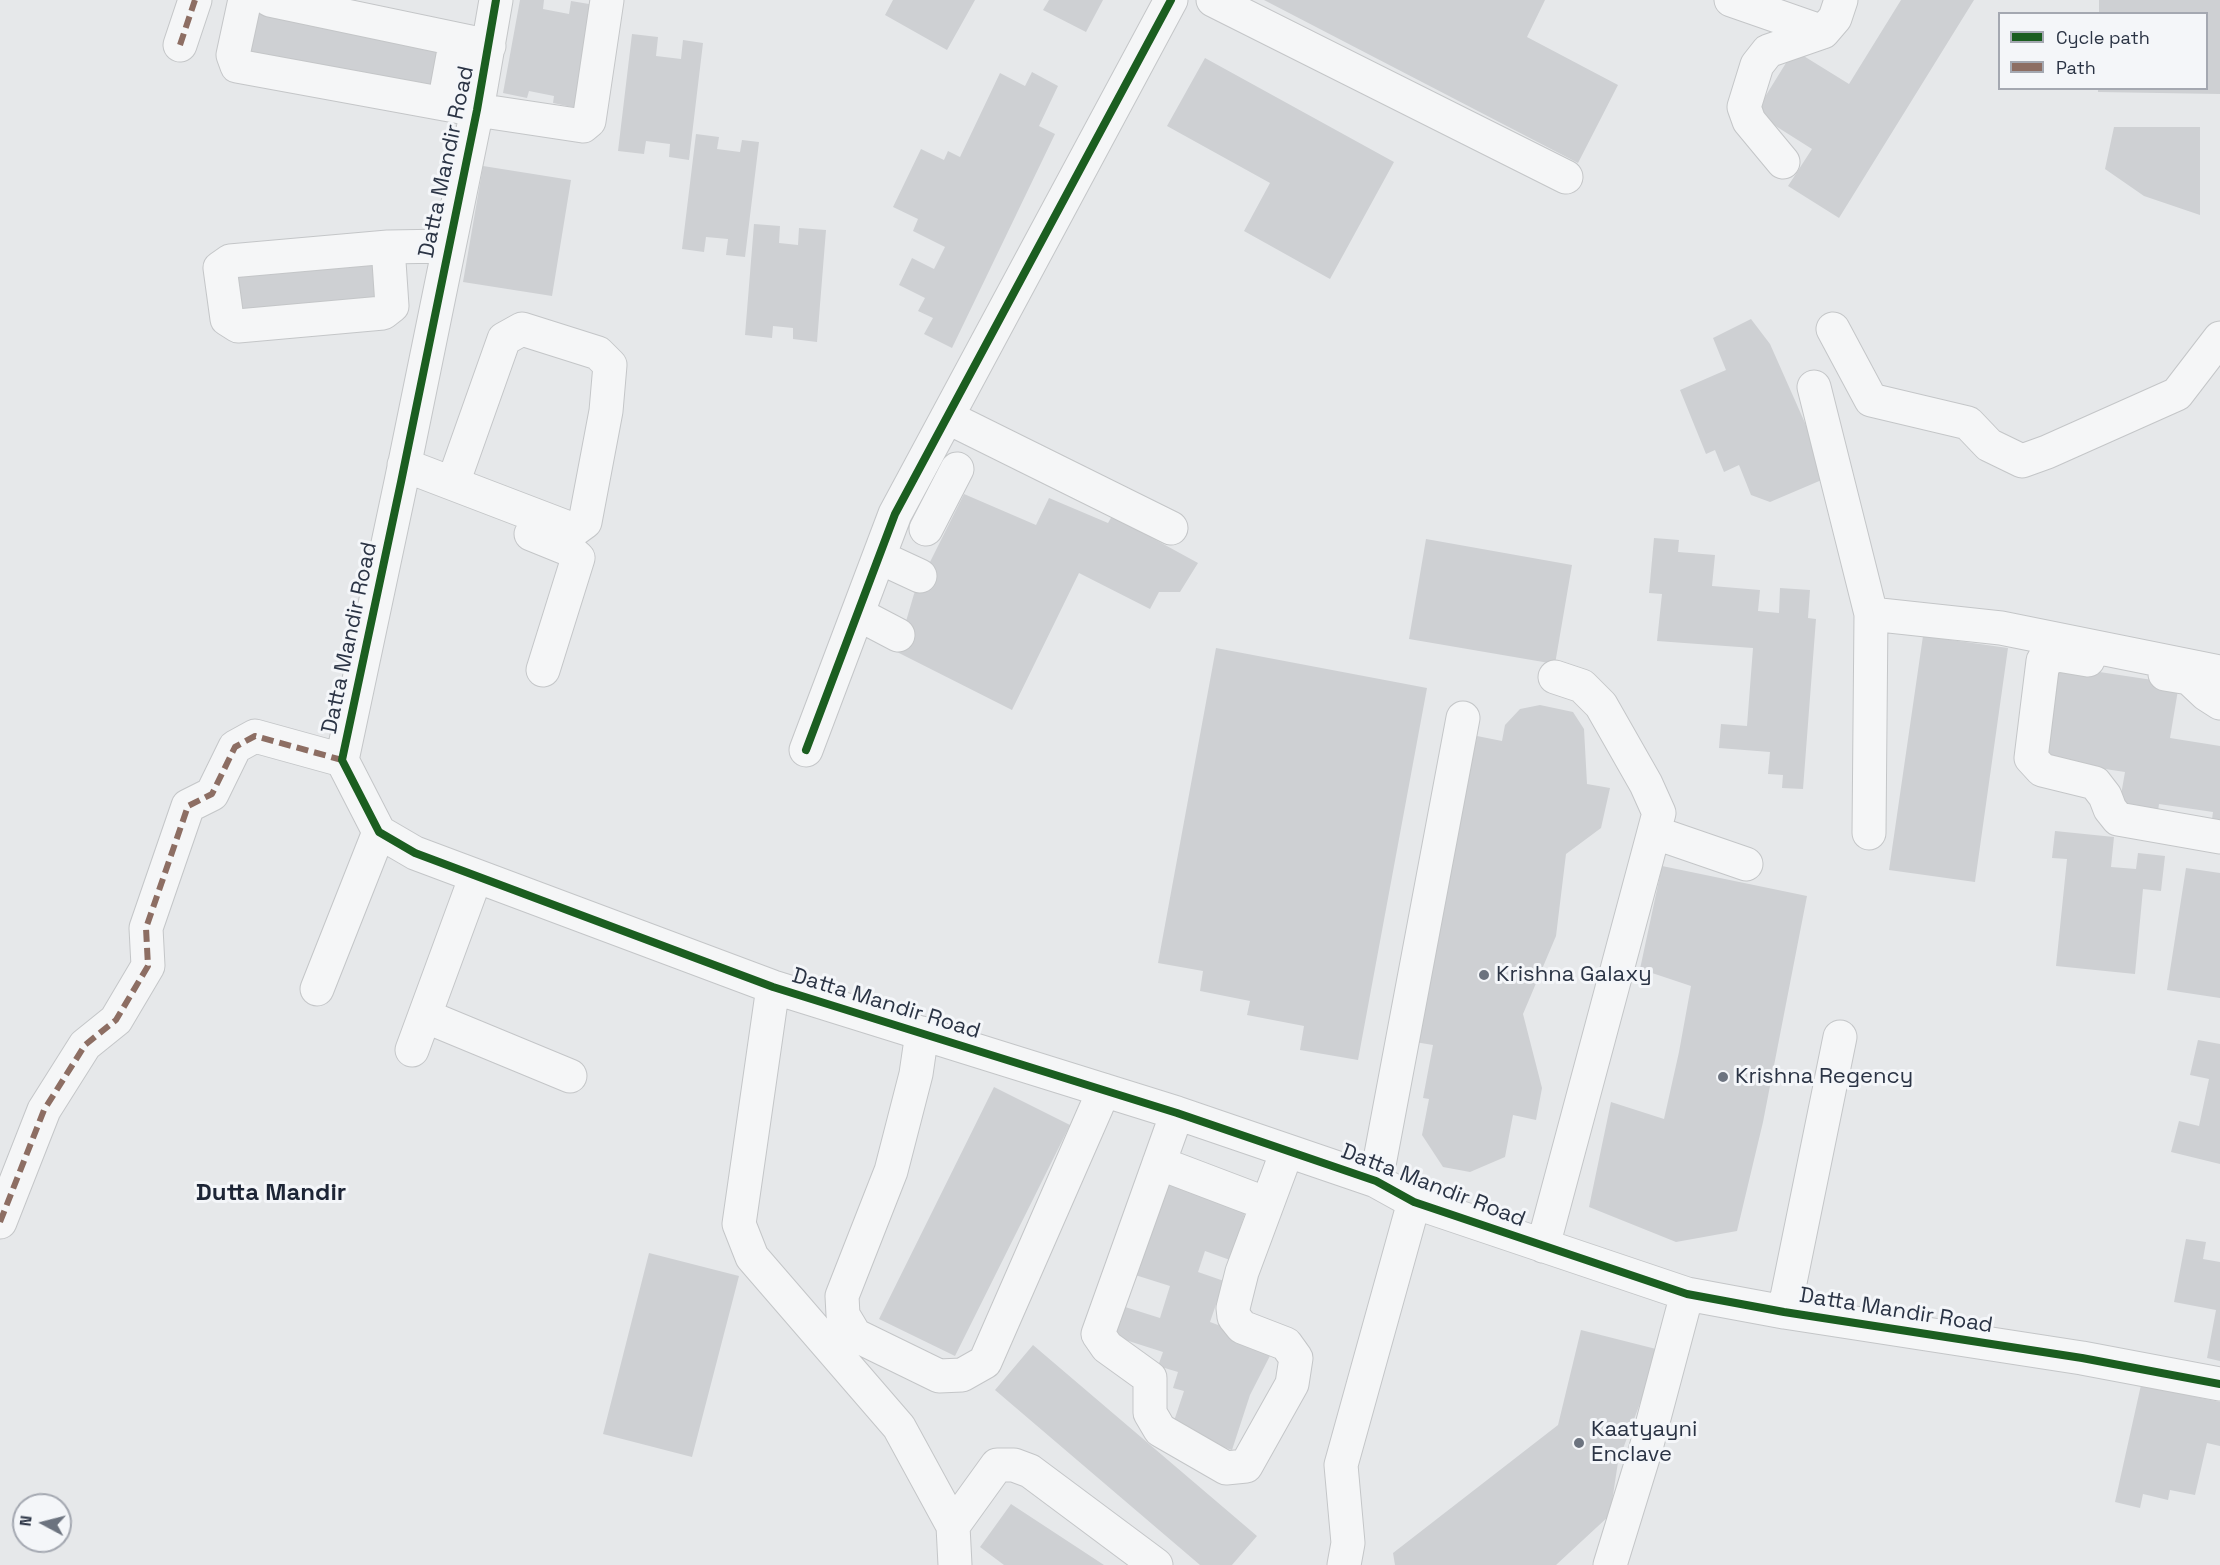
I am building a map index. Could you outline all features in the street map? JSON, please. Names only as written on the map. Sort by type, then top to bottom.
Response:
[{"type":"street","points":[[180,45],[195,0]]},
{"type":"street","points":[[247,0],[244,4],[233,55],[237,66],[477,110],[582,126],[589,121],[607,0]]},
{"type":"street","points":[[270,0],[489,46]]},
{"type":"street","name":"Datta Mandir Road","points":[[496,0],[477,110],[342,760],[380,832],[415,853],[772,987],[1177,1113],[1376,1181],[1414,1202],[1687,1294],[2082,1358],[2220,1384]]},
{"type":"street","points":[[806,750],[895,514],[1171,0]]},
{"type":"street","points":[[1213,0],[1566,177]]},
{"type":"street","points":[[1731,0],[1823,32]]},
{"type":"street","points":[[1783,162],[1749,121],[1744,107],[1757,65],[1768,51],[1823,32],[1835,18],[1841,0]]},
{"type":"street","points":[[444,104],[456,39]]},
{"type":"street","points":[[388,247],[392,306],[383,313],[238,326],[227,319],[220,268],[230,261],[388,247],[448,246]]},
{"type":"street","points":[[403,474],[453,483],[574,530],[585,522],[606,411],[610,364],[598,353],[522,329],[504,339],[453,483]]},
{"type":"street","points":[[1833,329],[1870,400],[1968,423],[1989,445],[2022,461],[2048,452],[2177,394],[2220,338]]},
{"type":"street","points":[[1814,387],[1871,614],[1869,833]]},
{"type":"street","points":[[947,417],[1171,528]]},
{"type":"street","points":[[895,514],[933,532],[961,472],[927,452]]},
{"type":"street","points":[[403,474],[568,549],[578,558],[543,670]]},
{"type":"street","points":[[879,557],[920,576]]},
{"type":"street","points":[[858,614],[898,635]]},
{"type":"street","points":[[1871,614],[2001,628],[2220,672]]},
{"type":"street","points":[[2220,703],[2189,678],[2058,655],[2043,662],[2031,758],[2042,770],[2095,783],[2118,819],[2220,837]]},
{"type":"street","points":[[1543,1246],[1656,833],[1659,813],[1646,784],[1601,705],[1582,686],[1555,677]]},
{"type":"street","points":[[1376,1181],[1463,718]]},
{"type":"street","points":[[0,1222],[44,1110],[85,1045],[116,1020],[148,966],[146,928],[188,806],[212,794],[235,747],[255,736],[342,760]]},
{"type":"street","points":[[317,989],[380,832]]},
{"type":"street","points":[[1656,833],[1746,864]]},
{"type":"street","points":[[412,1050],[476,876]]},
{"type":"street","points":[[772,987],[739,1224],[752,1257],[899,1427],[953,1526],[955,1565]]},
{"type":"street","points":[[424,1016],[570,1076]]},
{"type":"street","points":[[922,1033],[916,1074],[891,1171],[842,1296],[843,1315],[855,1335],[939,1376],[962,1375],[985,1362],[1104,1090]]},
{"type":"street","points":[[1784,1311],[1840,1037]]},
{"type":"street","points":[[1177,1113],[1098,1334],[1107,1347],[1150,1378],[1150,1413],[1160,1430],[1226,1468],[1246,1466],[1292,1384],[1296,1358],[1286,1344],[1242,1327],[1234,1317],[1233,1308],[1242,1272],[1287,1151]]},
{"type":"street","points":[[1159,1163],[1267,1204]]},
{"type":"street","points":[[1344,1565],[1348,1543],[1341,1465],[1414,1202]]},
{"type":"street","points":[[1610,1565],[1650,1437],[1687,1294]]},
{"type":"street","points":[[953,1526],[997,1465],[1014,1465],[1030,1471],[1156,1565]]},
{"type":"building","points":[[520,0],[544,0],[543,9],[569,14],[571,1],[601,6],[581,109],[553,103],[554,96],[529,91],[527,98],[503,93]]},
{"type":"building","points":[[893,0],[975,0],[947,50],[885,15]]},
{"type":"building","points":[[1049,0],[1103,0],[1086,32],[1043,10]]},
{"type":"building","points":[[1264,0],[1545,0],[1527,37],[1618,85],[1578,163]]},
{"type":"building","points":[[1901,0],[1974,0],[1839,218],[1788,186],[1812,149],[1755,113],[1794,50],[1849,84]]},
{"type":"building","points":[[2099,0],[2220,0],[2220,94],[2098,92],[2098,90],[2208,90],[2208,12],[2099,12]]},
{"type":"building","points":[[255,3],[452,45],[441,94],[242,61]]},
{"type":"building","points":[[632,34],[658,37],[656,56],[681,59],[683,40],[703,43],[689,160],[669,157],[670,144],[646,141],[644,154],[618,151]]},
{"type":"building","points":[[1205,58],[1394,162],[1330,279],[1244,231],[1270,183],[1167,126]]},
{"type":"building","points":[[1032,72],[1058,86],[1039,126],[1055,134],[952,348],[924,334],[933,318],[918,311],[925,298],[899,285],[912,258],[934,269],[945,247],[913,231],[918,219],[893,207],[921,149],[944,160],[948,151],[960,157],[1000,73],[1025,86]]},
{"type":"building","points":[[2114,127],[2200,127],[2200,215],[2144,196],[2105,169]]},
{"type":"building","points":[[696,134],[719,137],[717,149],[740,152],[742,140],[759,142],[745,257],[726,255],[728,239],[706,237],[704,252],[682,249]]},
{"type":"building","points":[[483,166],[571,180],[552,296],[463,282]]},
{"type":"building","points":[[754,224],[780,226],[779,243],[798,245],[799,228],[826,230],[817,342],[793,339],[793,328],[773,326],[772,338],[745,335]]},
{"type":"building","points":[[379,254],[384,307],[234,322],[229,270]]},
{"type":"building","points":[[1751,319],[1770,344],[1813,441],[1824,479],[1770,502],[1751,495],[1739,465],[1724,472],[1715,450],[1706,454],[1680,390],[1726,370],[1713,338]]},
{"type":"building","points":[[964,494],[1036,525],[1049,498],[1108,523],[1112,516],[1198,563],[1180,592],[1159,592],[1150,609],[1079,573],[1012,710],[897,652],[914,594]]},
{"type":"building","points":[[1654,538],[1679,540],[1678,552],[1715,555],[1712,586],[1760,590],[1758,611],[1779,613],[1780,588],[1810,590],[1808,618],[1816,619],[1803,789],[1782,788],[1783,775],[1768,774],[1770,752],[1719,748],[1721,724],[1747,726],[1753,648],[1657,641],[1662,594],[1649,593]]},
{"type":"building","points":[[1426,539],[1572,565],[1555,664],[1409,639]]},
{"type":"building","points":[[1923,636],[2008,648],[1975,882],[1889,870]]},
{"type":"building","points":[[1216,648],[1427,688],[1358,1060],[1300,1050],[1304,1026],[1247,1015],[1250,1001],[1200,991],[1203,971],[1158,963]]},
{"type":"building","points":[[2053,665],[2179,684],[2170,738],[2220,746],[2220,828],[2211,826],[2213,812],[2159,804],[2157,818],[2118,812],[2125,772],[2039,759]]},
{"type":"building","name":"Krishna Galaxy","points":[[1540,705],[1573,712],[1584,729],[1587,784],[1610,788],[1601,828],[1566,854],[1556,936],[1523,1014],[1542,1088],[1536,1120],[1513,1115],[1505,1157],[1470,1172],[1443,1167],[1422,1135],[1429,1099],[1423,1098],[1433,1045],[1415,1042],[1477,736],[1502,741],[1505,725],[1520,709]]},
{"type":"building","points":[[2055,831],[2114,837],[2111,867],[2136,869],[2138,853],[2165,856],[2161,891],[2143,889],[2135,974],[2056,966],[2067,859],[2052,858]]},
{"type":"building","name":"Krishna Regency","points":[[1662,866],[1807,896],[1763,1122],[1737,1231],[1676,1242],[1589,1207],[1611,1102],[1664,1119],[1679,1052],[1691,986],[1640,969]]},
{"type":"building","points":[[2186,868],[2220,873],[2220,998],[2167,990]]},
{"type":"building","points":[[2198,1040],[2220,1044],[2220,1164],[2171,1152],[2179,1121],[2199,1126],[2209,1079],[2190,1075]]},
{"type":"building","points":[[994,1087],[1070,1125],[955,1356],[879,1319]]},
{"type":"building","points":[[1164,1171],[1249,1201],[1230,1260],[1205,1251],[1198,1272],[1224,1281],[1210,1322],[1275,1346],[1250,1395],[1232,1450],[1171,1430],[1184,1391],[1173,1388],[1178,1372],[1158,1366],[1163,1352],[1113,1336],[1122,1306],[1160,1318],[1170,1286],[1132,1274]]},
{"type":"building","points":[[2186,1239],[2206,1242],[2203,1259],[2220,1262],[2220,1361],[2207,1358],[2216,1310],[2174,1302]]},
{"type":"building","points":[[649,1253],[739,1276],[692,1457],[603,1434]]},
{"type":"building","name":"Kaatyayni Enclave","points":[[1581,1330],[1660,1350],[1618,1462],[1610,1515],[1556,1565],[1395,1565],[1393,1553],[1558,1425]]},
{"type":"building","points":[[1033,1345],[1257,1536],[1232,1565],[1200,1565],[995,1390]]},
{"type":"building","points":[[2141,1385],[2220,1402],[2220,1446],[2207,1443],[2195,1495],[2170,1490],[2168,1500],[2143,1494],[2140,1508],[2115,1502]]},
{"type":"building","points":[[1011,1504],[1104,1565],[1004,1565],[980,1547]]},
{"type":"marked path","points":[[180,45],[195,0]]},
{"type":"marked path","points":[[0,1222],[44,1110],[85,1045],[116,1020],[148,966],[146,928],[188,806],[212,794],[235,747],[255,736],[342,760]]},
{"type":"cycle path","points":[[496,0],[477,110],[342,760],[379,832],[415,853],[773,987],[1177,1113],[1376,1181],[1414,1202],[1687,1294],[1784,1312],[2082,1358],[2220,1384]]},
{"type":"cycle path","points":[[806,750],[895,514],[1171,0]]},
{"type":"place","name":"Krishna Galaxy","points":[[1484,975]]},
{"type":"place","name":"Krishna Regency","points":[[1723,1077]]},
{"type":"place","name":"Kaatyayni Enclave","points":[[1579,1443]]},
{"type":"district","name":"Dutta Mandir","points":[[271,1193]]}]
